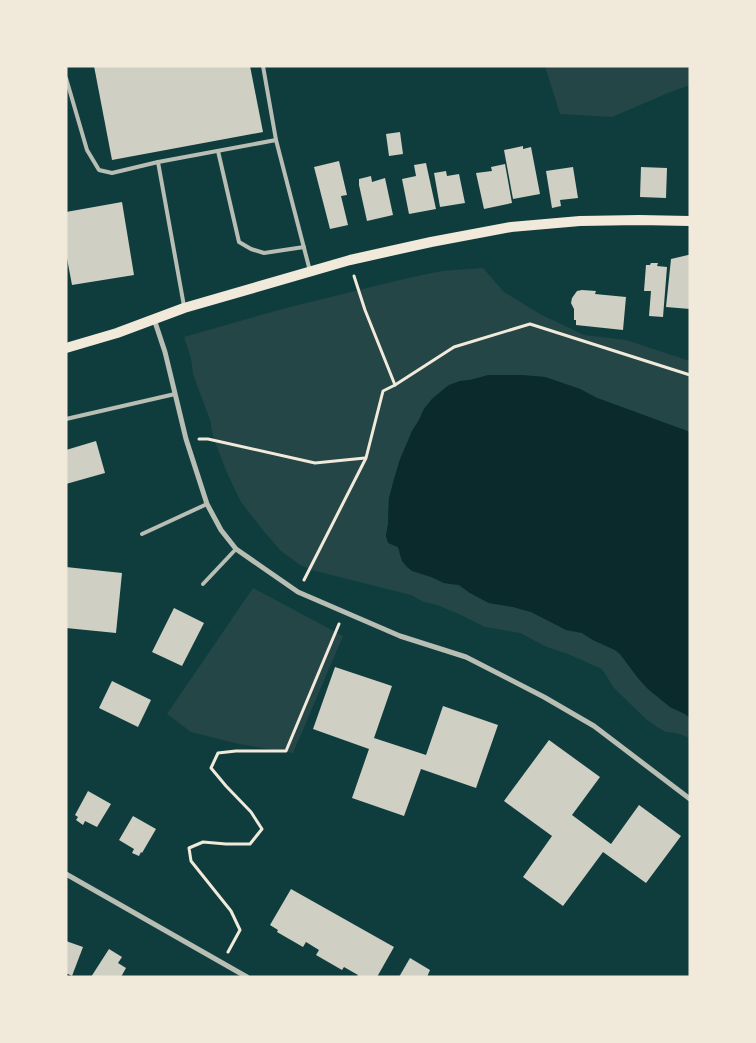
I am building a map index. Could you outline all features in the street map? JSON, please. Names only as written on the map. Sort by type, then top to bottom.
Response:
[{"type":"main road","points":[[66,348],[117,333],[184,308],[350,260],[511,227],[580,221],[690,221]]},
{"type":"street","points":[[154,319],[165,352],[186,439],[207,504],[221,530],[236,549],[298,592],[400,636],[466,657],[544,697],[594,726],[690,799]]},
{"type":"street","points":[[66,874],[247,977]]},
{"type":"lane","points":[[263,66],[276,140],[310,271]]},
{"type":"lane","points":[[66,78],[87,150],[99,170],[112,173],[158,162],[276,140]]},
{"type":"lane","points":[[218,151],[239,242],[250,249],[264,253],[304,247]]},
{"type":"lane","points":[[158,162],[184,308]]},
{"type":"lane","points":[[66,419],[175,394]]},
{"type":"lane","points":[[142,534],[207,504]]},
{"type":"lane","points":[[203,584],[236,549]]},
{"type":"path","points":[[350,260],[365,310],[395,385]]},
{"type":"path","points":[[298,592],[366,458],[383,391],[454,347],[530,324],[690,375]]},
{"type":"path","points":[[186,439],[208,439],[315,463],[366,458]]},
{"type":"path","points":[[222,962],[240,930],[231,911],[191,861],[189,848],[203,842],[250,844],[262,829],[251,812],[212,768],[218,753],[286,751],[344,612]]},
{"type":"shaded area","points":[[545,66],[690,66],[690,85],[612,117],[560,114]]},
{"type":"shaded area","points":[[483,268],[504,292],[540,314],[584,335],[626,340],[690,361],[690,432],[545,377],[521,375],[488,376],[460,381],[446,387],[432,399],[412,431],[389,498],[386,536],[391,544],[398,547],[402,561],[444,583],[459,585],[489,603],[531,612],[582,633],[615,650],[648,689],[670,707],[690,718],[690,738],[666,732],[646,719],[614,688],[602,669],[547,647],[520,633],[485,627],[411,595],[312,570],[300,565],[280,550],[262,529],[241,502],[227,473],[193,374],[191,358],[184,337],[286,308],[408,278],[442,271]]},
{"type":"shaded area","points":[[488,375],[545,377],[690,432],[690,718],[670,707],[648,689],[615,650],[582,633],[566,630],[531,612],[489,603],[459,585],[444,583],[412,571],[402,561],[398,547],[388,543],[386,536],[389,498],[394,479],[412,431],[424,409],[432,399],[449,385]]},
{"type":"shaded area","points":[[253,588],[343,636],[293,753],[239,744],[191,732],[167,714]]},
{"type":"building","points":[[94,66],[250,66],[263,132],[112,160]]},
{"type":"building","points":[[400,132],[403,154],[389,156],[386,134]]},
{"type":"building","points":[[523,146],[523,149],[531,147],[540,194],[513,199],[504,150]]},
{"type":"building","points":[[339,161],[347,195],[341,196],[348,225],[330,229],[314,167]]},
{"type":"building","points":[[426,163],[436,209],[409,214],[402,179],[416,176],[414,165]]},
{"type":"building","points":[[505,164],[512,203],[484,209],[476,173],[492,171],[491,167]]},
{"type":"building","points":[[573,167],[578,198],[560,200],[561,206],[552,208],[546,171]]},
{"type":"building","points":[[641,167],[667,168],[666,198],[640,197]]},
{"type":"building","points":[[446,171],[447,176],[459,174],[465,203],[440,207],[434,173]]},
{"type":"building","points":[[371,176],[372,182],[385,178],[393,215],[367,221],[359,179]]},
{"type":"building","points":[[122,202],[134,275],[72,285],[66,253],[66,212]]},
{"type":"building","points":[[690,255],[690,309],[666,307],[671,259]]},
{"type":"building","points":[[658,263],[657,266],[667,267],[663,317],[649,316],[651,291],[644,291],[646,265]]},
{"type":"building","points":[[577,291],[596,291],[595,294],[626,297],[623,330],[576,325],[574,309],[571,303]]},
{"type":"building","points":[[96,441],[105,473],[66,484],[66,450]]},
{"type":"building","points":[[66,567],[122,573],[116,633],[66,628]]},
{"type":"building","points":[[174,608],[204,623],[182,666],[152,652]]},
{"type":"building","points":[[335,667],[392,686],[374,738],[426,755],[443,706],[498,725],[476,788],[421,769],[404,816],[352,798],[369,749],[313,729]]},
{"type":"building","points":[[112,681],[151,700],[138,727],[99,708]]},
{"type":"building","points":[[549,740],[600,777],[572,815],[611,844],[639,805],[681,836],[646,883],[603,852],[563,906],[523,877],[552,836],[504,801]]},
{"type":"building","points":[[88,791],[111,804],[97,827],[85,821],[83,825],[76,820],[78,817],[75,815]]},
{"type":"building","points":[[133,816],[156,829],[139,856],[132,853],[134,849],[119,840]]},
{"type":"building","points":[[291,889],[394,947],[377,977],[357,977],[358,975],[344,967],[342,970],[316,955],[319,950],[306,942],[303,947],[277,932],[278,930],[270,925]]},
{"type":"building","points":[[66,941],[83,947],[72,976],[66,973]]},
{"type":"building","points":[[109,949],[122,957],[118,963],[126,968],[121,977],[91,977]]},
{"type":"building","points":[[410,958],[430,970],[427,977],[399,977]]}]
